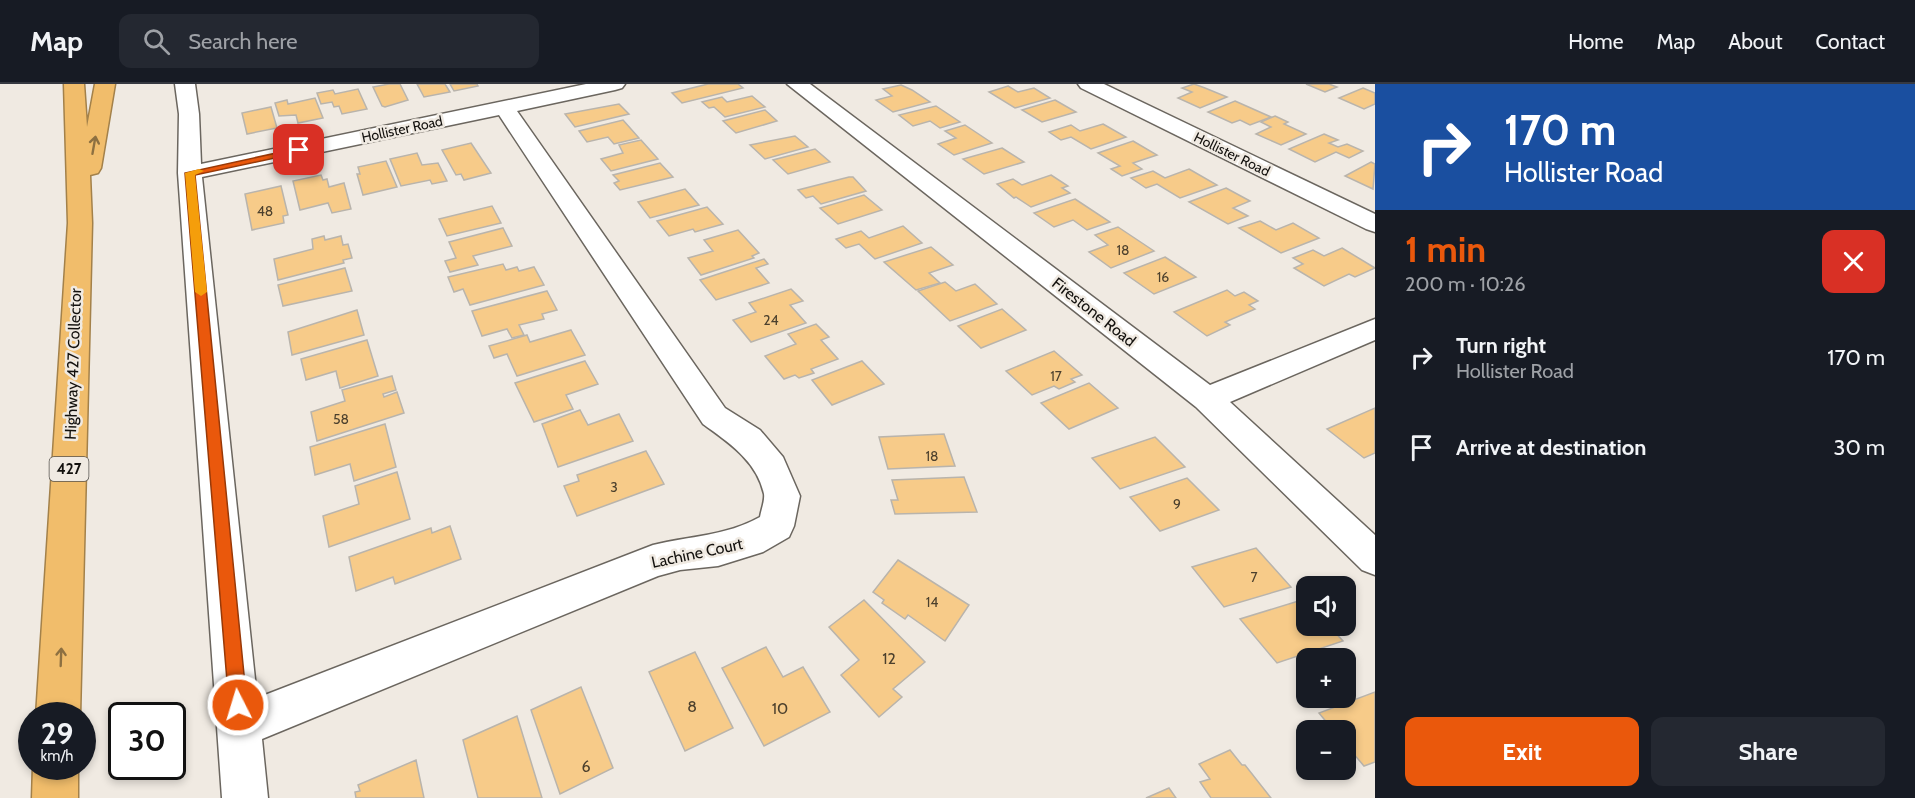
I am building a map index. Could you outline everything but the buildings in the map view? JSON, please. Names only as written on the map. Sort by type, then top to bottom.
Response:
[{"type":"highway","name":"Highway 427 Collector","points":[[59,702],[80,223],[74,84]]},
{"type":"highway","points":[[80,223],[105,84]]},
{"type":"highway","points":[[55,798],[56,780]]},
{"type":"street","points":[[185,84],[189,114],[190,173],[246,798]]},
{"type":"street","name":"Hollister Road","points":[[190,173],[615,84]]},
{"type":"street","name":"Firestone Road","points":[[797,84],[1207,399],[1375,559]]},
{"type":"street","name":"Hollister Road","points":[[1088,84],[1375,224]]},
{"type":"street","name":"Lachine Court","points":[[240,726],[653,561],[750,542],[776,526],[782,496],[771,466],[748,439],[714,416],[504,107]]},
{"type":"street","points":[[1207,399],[1375,329]]},
{"type":"slow traffic","points":[[199,171],[190,173],[201,292]]},
{"type":"route","points":[[238,705],[190,173],[299,150]]}]
